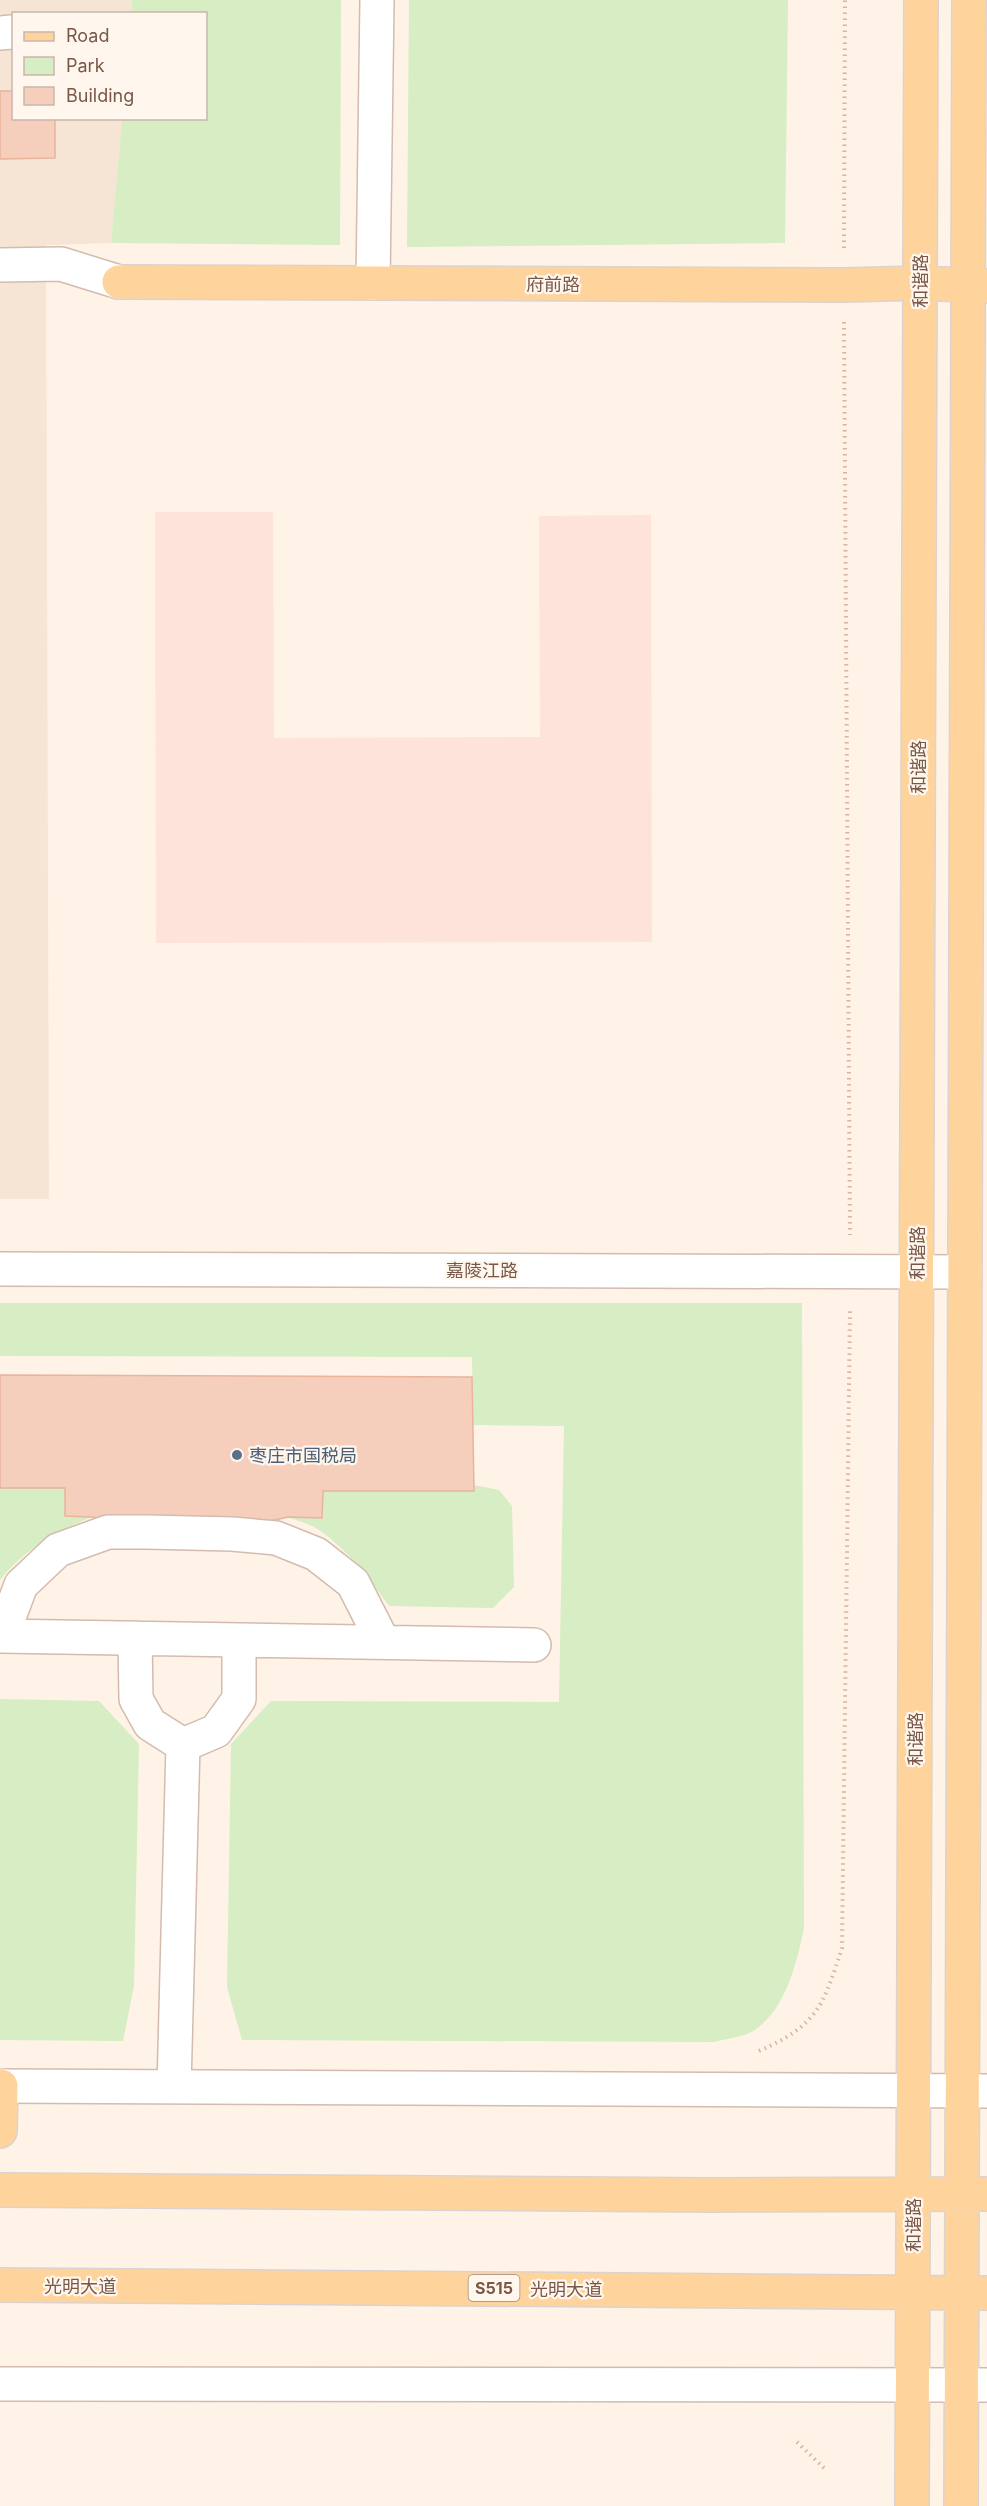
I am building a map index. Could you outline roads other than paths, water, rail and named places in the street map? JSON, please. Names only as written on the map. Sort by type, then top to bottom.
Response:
[{"type":"main road","name":"和谐路","points":[[912,2506],[921,0]]},
{"type":"main road","points":[[961,2506],[974,2385],[974,2091],[964,1272],[977,286],[969,0]]},
{"type":"main road","name":"府前路","points":[[119,282],[844,285],[920,283],[977,286]]},
{"type":"main road","points":[[0,2086],[0,2130]]},
{"type":"main road","points":[[0,2190],[974,2194]]},
{"type":"main road","name":"光明大道","points":[[0,2285],[974,2293]]},
{"type":"street","points":[[374,283],[376,0]]},
{"type":"street","points":[[0,265],[61,264],[119,282]]},
{"type":"street","name":"嘉陵江路","points":[[0,1269],[964,1272]]},
{"type":"street","points":[[383,1642],[353,1583],[316,1554],[276,1538],[158,1532],[108,1532],[57,1550],[21,1585],[1,1636],[534,1645]]},
{"type":"street","points":[[135,1638],[136,1699],[150,1724],[183,1745]]},
{"type":"street","points":[[183,1745],[216,1731],[239,1699],[239,1640]]},
{"type":"street","points":[[174,2087],[183,1745]]},
{"type":"street","points":[[0,2086],[974,2091]]},
{"type":"street","points":[[0,2384],[974,2385]]},
{"type":"place","name":"枣庄市国税局","points":[[237,1455]]}]
